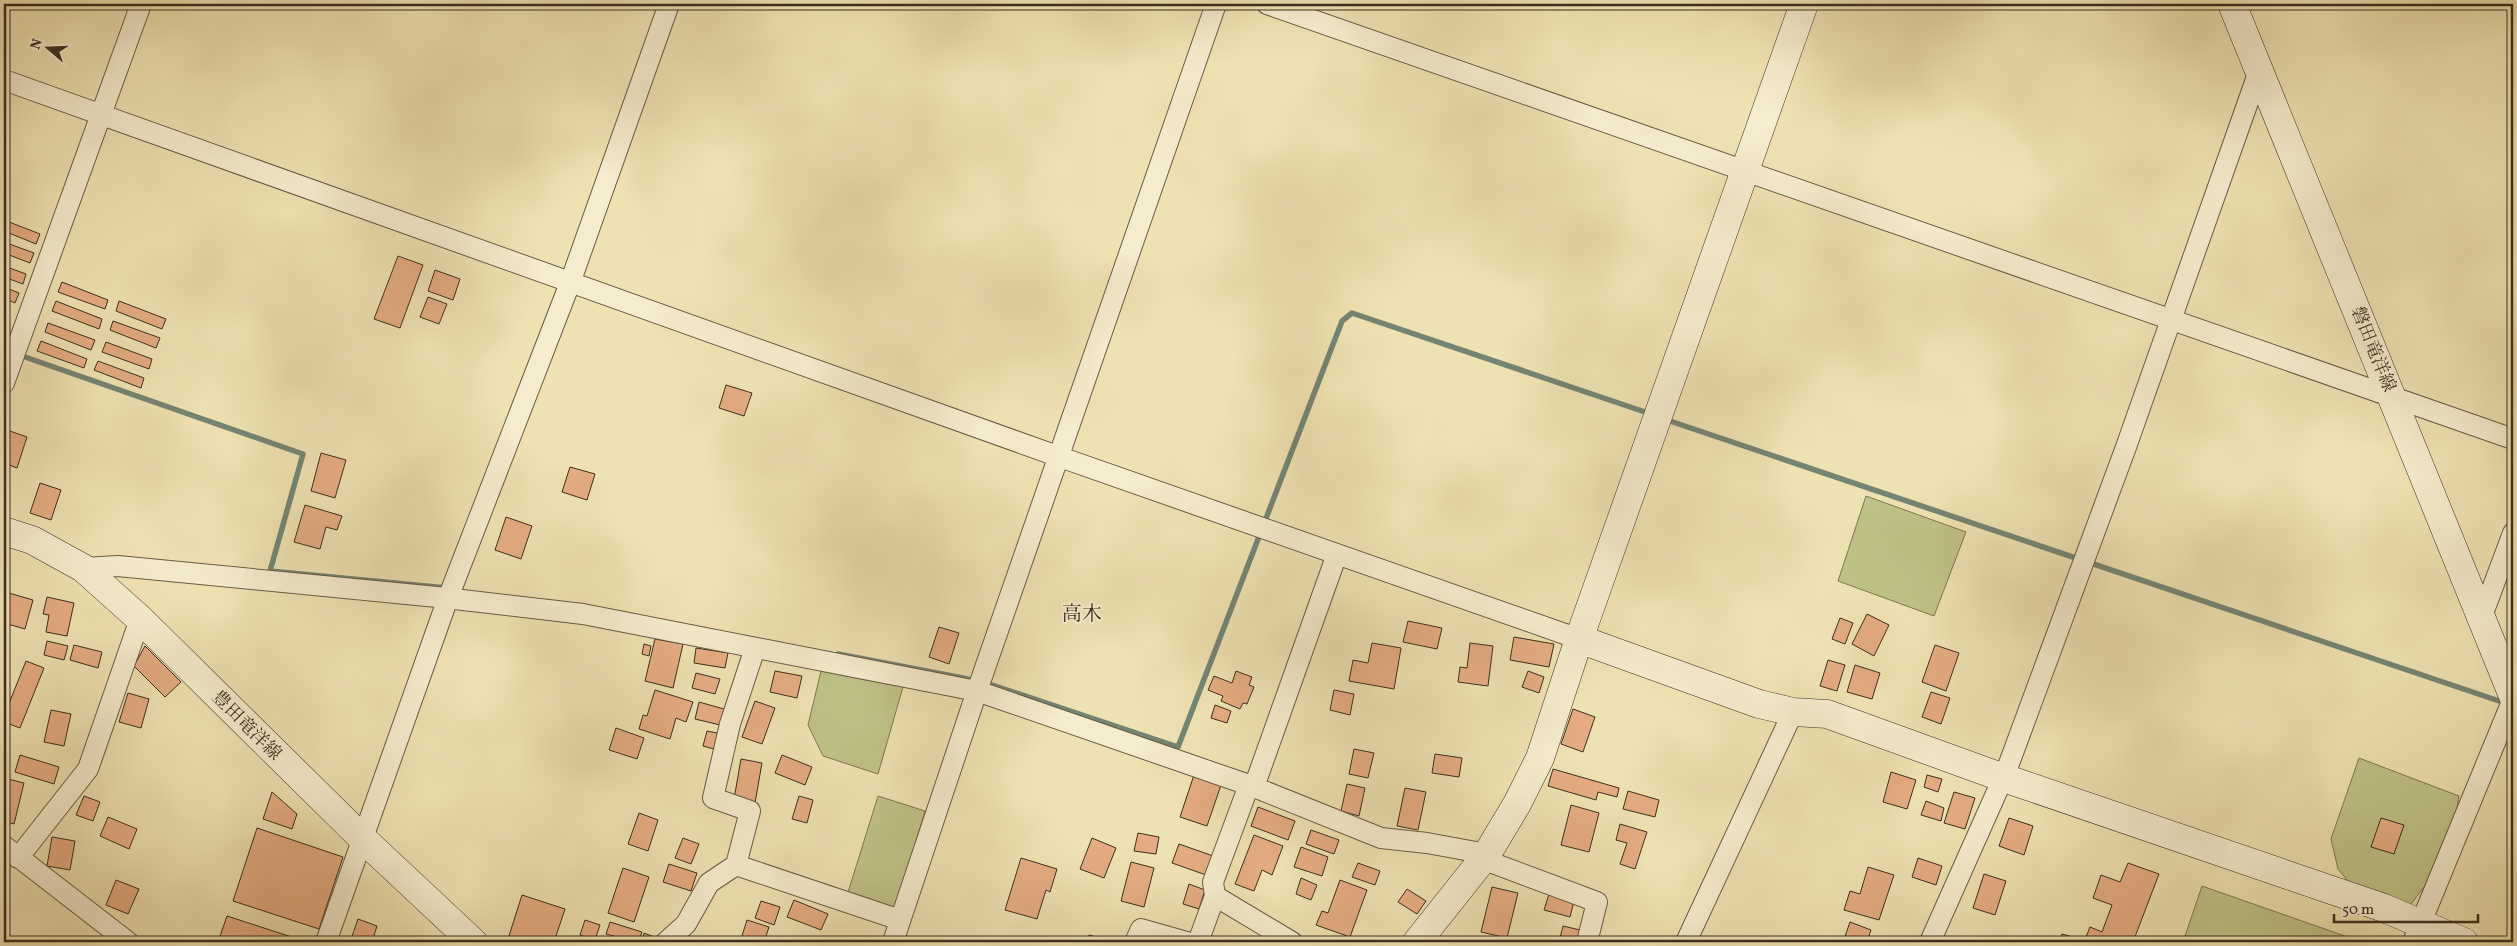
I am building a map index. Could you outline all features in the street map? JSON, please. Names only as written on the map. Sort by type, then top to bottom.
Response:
[{"type":"street","points":[[4,383],[141,4]]},
{"type":"street","points":[[326,942],[364,840],[448,598],[570,283],[669,4]]},
{"type":"street","points":[[893,942],[977,691],[1060,457],[1216,4]]},
{"type":"street","points":[[1267,4],[2393,396],[2513,440]]},
{"type":"street","points":[[1417,942],[1485,856],[1517,804],[1540,758],[1579,639],[1804,4]]},
{"type":"street","name":"磐田竜洋線","points":[[2232,4],[2393,396],[2513,698]]},
{"type":"street","points":[[1930,942],[2004,778],[2171,320],[2259,71]]},
{"type":"street","points":[[4,80],[570,283],[1760,704],[1793,712],[1827,714],[2004,778],[2384,908],[2417,933],[2464,942]]},
{"type":"street","name":"豊田竜洋線","points":[[4,531],[32,540],[82,568],[140,620],[364,840],[473,942]]},
{"type":"street","points":[[2482,616],[2513,533]]},
{"type":"street","points":[[1198,942],[1215,896],[1213,882],[1252,786],[1337,554]]},
{"type":"street","points":[[82,568],[118,566],[448,598],[583,614],[977,691],[1252,786],[1380,838],[1427,842],[1485,856],[1597,902],[1587,942]]},
{"type":"street","points":[[128,942],[11,852],[88,769],[140,620]]},
{"type":"street","points":[[666,942],[686,924],[709,883],[736,865],[750,811],[713,798],[730,724],[755,648]]},
{"type":"street","points":[[2417,933],[2513,698]]},
{"type":"street","points":[[1686,942],[1793,712]]},
{"type":"street","points":[[736,865],[900,920]]},
{"type":"street","points":[[1215,896],[1292,942]]},
{"type":"street","points":[[1135,942],[1141,929],[1187,942]]},
{"type":"green space","points":[[1866,496],[1966,532],[1934,616],[1838,581]]},
{"type":"green space","points":[[821,671],[903,687],[878,774],[823,756],[808,725]]},
{"type":"green space","points":[[2359,758],[2459,796],[2449,854],[2402,916],[2364,901],[2338,869],[2331,839]]},
{"type":"green space","points":[[878,796],[925,811],[893,918],[845,902]]},
{"type":"green space","points":[[2202,886],[2359,941],[2183,942]]},
{"type":"building","points":[[4,220],[40,234],[36,244],[4,231]]},
{"type":"building","points":[[4,242],[34,253],[30,263],[4,253]]},
{"type":"building","points":[[398,256],[423,265],[400,328],[374,319]]},
{"type":"building","points":[[4,266],[26,274],[23,284],[4,277]]},
{"type":"building","points":[[435,270],[460,279],[453,300],[428,291]]},
{"type":"building","points":[[62,282],[108,300],[105,309],[58,292]]},
{"type":"building","points":[[4,287],[19,293],[15,303],[4,298]]},
{"type":"building","points":[[428,297],[447,304],[439,324],[420,317]]},
{"type":"building","points":[[56,301],[102,319],[99,329],[52,311]]},
{"type":"building","points":[[119,301],[166,319],[162,329],[116,311]]},
{"type":"building","points":[[113,321],[160,338],[156,348],[110,330]]},
{"type":"building","points":[[48,323],[95,340],[91,350],[45,332]]},
{"type":"building","points":[[41,341],[87,359],[84,368],[37,351]]},
{"type":"building","points":[[106,342],[152,359],[149,369],[102,352]]},
{"type":"building","points":[[98,361],[144,378],[141,388],[94,370]]},
{"type":"building","points":[[726,385],[752,393],[744,416],[719,408]]},
{"type":"building","points":[[7,430],[27,437],[17,468],[4,463],[4,439]]},
{"type":"building","points":[[321,453],[346,460],[335,498],[311,491]]},
{"type":"building","points":[[570,467],[595,474],[587,500],[562,492]]},
{"type":"building","points":[[40,483],[61,490],[51,520],[30,513]]},
{"type":"building","points":[[305,505],[342,516],[337,530],[326,527],[320,549],[294,542]]},
{"type":"building","points":[[506,517],[532,526],[521,559],[495,550]]},
{"type":"building","points":[[9,593],[33,600],[25,629],[4,623]]},
{"type":"building","points":[[47,597],[74,603],[67,636],[46,632],[49,615],[43,614]]},
{"type":"building","points":[[1867,614],[1889,625],[1874,656],[1852,644]]},
{"type":"building","points":[[1840,618],[1853,623],[1845,644],[1832,639]]},
{"type":"building","points":[[1408,621],[1442,628],[1437,649],[1403,642]]},
{"type":"building","points":[[939,627],[959,633],[949,664],[929,657]]},
{"type":"building","points":[[1514,637],[1554,644],[1549,667],[1510,660]]},
{"type":"building","points":[[655,639],[683,644],[673,688],[645,681]]},
{"type":"building","points":[[47,641],[68,646],[64,660],[44,655]]},
{"type":"building","points":[[1372,643],[1401,648],[1394,689],[1349,681],[1353,660],[1368,663]]},
{"type":"building","points":[[1470,643],[1493,646],[1488,686],[1458,682],[1460,667],[1467,668]]},
{"type":"building","points":[[644,644],[651,646],[649,656],[642,654]]},
{"type":"building","points":[[74,645],[102,652],[98,668],[70,660]]},
{"type":"building","points":[[1935,645],[1959,653],[1946,691],[1922,682]]},
{"type":"building","points":[[145,646],[181,682],[165,697],[134,666]]},
{"type":"building","points":[[696,648],[728,653],[725,668],[694,663]]},
{"type":"building","points":[[1828,660],[1845,665],[1837,691],[1820,686]]},
{"type":"building","points":[[26,661],[44,668],[20,728],[4,722],[4,716]]},
{"type":"building","points":[[1855,665],[1880,673],[1872,699],[1847,692]]},
{"type":"building","points":[[775,671],[802,676],[797,698],[770,692]]},
{"type":"building","points":[[1236,671],[1252,677],[1249,685],[1254,687],[1247,704],[1243,703],[1240,709],[1221,701],[1223,696],[1208,690],[1214,676],[1232,683]]},
{"type":"building","points":[[1528,671],[1544,677],[1539,693],[1522,687]]},
{"type":"building","points":[[696,673],[720,679],[715,694],[692,688]]},
{"type":"building","points":[[655,690],[693,702],[686,722],[676,718],[670,739],[639,729],[643,715],[647,716]]},
{"type":"building","points":[[1334,690],[1354,694],[1350,715],[1330,710]]},
{"type":"building","points":[[1931,692],[1950,698],[1941,724],[1922,717]]},
{"type":"building","points":[[128,693],[149,699],[141,728],[119,722]]},
{"type":"building","points":[[755,701],[775,708],[762,744],[742,737]]},
{"type":"building","points":[[699,702],[724,709],[720,725],[695,719]]},
{"type":"building","points":[[1215,705],[1231,711],[1227,723],[1211,718]]},
{"type":"building","points":[[1573,709],[1595,717],[1583,752],[1561,744]]},
{"type":"building","points":[[51,710],[71,714],[64,746],[44,742]]},
{"type":"building","points":[[616,728],[644,738],[637,759],[609,750]]},
{"type":"building","points":[[707,731],[722,734],[718,750],[703,746]]},
{"type":"building","points":[[1354,749],[1374,753],[1368,778],[1349,774]]},
{"type":"building","points":[[1435,754],[1462,758],[1459,777],[1432,773]]},
{"type":"building","points":[[20,755],[59,767],[54,784],[15,772]]},
{"type":"building","points":[[782,755],[812,767],[805,785],[775,773]]},
{"type":"building","points":[[741,759],[762,763],[755,803],[734,799]]},
{"type":"building","points":[[1553,769],[1619,788],[1617,797],[1598,792],[1596,800],[1548,786]]},
{"type":"building","points":[[1891,772],[1916,780],[1907,809],[1883,802]]},
{"type":"building","points":[[1194,775],[1221,785],[1207,826],[1180,817]]},
{"type":"building","points":[[1927,775],[1942,779],[1938,792],[1924,787]]},
{"type":"building","points":[[4,778],[24,783],[14,824],[4,821]]},
{"type":"building","points":[[1347,784],[1365,788],[1359,816],[1341,811]]},
{"type":"building","points":[[1405,788],[1426,792],[1418,830],[1397,826]]},
{"type":"building","points":[[1628,791],[1659,800],[1655,817],[1623,809]]},
{"type":"building","points":[[272,792],[297,814],[292,829],[263,819]]},
{"type":"building","points":[[1954,792],[1975,798],[1965,829],[1944,823]]},
{"type":"building","points":[[84,796],[100,802],[93,821],[76,815]]},
{"type":"building","points":[[799,796],[813,800],[807,823],[792,819]]},
{"type":"building","points":[[1926,801],[1944,808],[1941,821],[1921,815]]},
{"type":"building","points":[[1571,805],[1599,813],[1589,852],[1561,845]]},
{"type":"building","points":[[1258,807],[1295,821],[1288,840],[1251,826]]},
{"type":"building","points":[[639,813],[658,820],[648,851],[628,844]]},
{"type":"building","points":[[108,817],[137,829],[129,849],[100,836]]},
{"type":"building","points":[[2009,818],[2033,826],[2024,855],[1999,846]]},
{"type":"building","points":[[2381,818],[2404,825],[2394,854],[2371,847]]},
{"type":"building","points":[[1620,824],[1647,832],[1635,869],[1620,864],[1627,843],[1616,840]]},
{"type":"building","points":[[257,828],[343,857],[319,929],[233,901]]},
{"type":"building","points":[[1311,830],[1339,840],[1334,854],[1306,844]]},
{"type":"building","points":[[1138,833],[1159,837],[1156,854],[1134,851]]},
{"type":"building","points":[[1254,835],[1283,846],[1272,875],[1262,870],[1254,891],[1235,884]]},
{"type":"building","points":[[52,837],[75,841],[70,870],[47,866]]},
{"type":"building","points":[[683,838],[699,844],[691,864],[675,858]]},
{"type":"building","points":[[1092,838],[1116,848],[1104,878],[1080,869]]},
{"type":"building","points":[[1179,844],[1216,857],[1209,876],[1172,863]]},
{"type":"building","points":[[1301,847],[1328,857],[1322,876],[1294,867]]},
{"type":"building","points":[[1021,858],[1057,869],[1050,892],[1046,890],[1037,919],[1005,910]]},
{"type":"building","points":[[1918,858],[1942,866],[1936,885],[1912,877]]},
{"type":"building","points":[[1131,862],[1154,868],[1144,907],[1121,901]]},
{"type":"building","points":[[1358,863],[1380,871],[1375,885],[1352,877]]},
{"type":"building","points":[[2128,863],[2159,874],[2133,942],[2084,942],[2090,927],[2102,932],[2112,905],[2093,898],[2101,875],[2120,882]]},
{"type":"building","points":[[669,864],[697,873],[691,891],[663,882]]},
{"type":"building","points":[[1868,867],[1894,875],[1879,920],[1844,910],[1850,891],[1860,894]]},
{"type":"building","points":[[623,868],[649,877],[634,922],[608,913]]},
{"type":"building","points":[[1984,874],[2006,881],[1995,915],[1973,908]]},
{"type":"building","points":[[1301,878],[1317,885],[1311,900],[1296,894]]},
{"type":"building","points":[[116,880],[139,889],[128,914],[106,905]]},
{"type":"building","points":[[1340,880],[1367,890],[1350,937],[1316,925],[1322,911],[1328,913]]},
{"type":"building","points":[[1189,884],[1205,890],[1199,909],[1183,904]]},
{"type":"building","points":[[1492,887],[1518,893],[1507,938],[1481,932]]},
{"type":"building","points":[[1407,889],[1426,901],[1417,914],[1398,902]]},
{"type":"building","points":[[1549,894],[1574,901],[1570,917],[1544,910]]},
{"type":"building","points":[[522,895],[565,909],[554,942],[507,942]]},
{"type":"building","points":[[794,900],[828,914],[821,930],[787,917]]},
{"type":"building","points":[[761,901],[780,907],[774,925],[755,918]]},
{"type":"building","points":[[227,916],[307,942],[218,942]]},
{"type":"building","points":[[358,919],[377,926],[372,942],[350,942]]},
{"type":"building","points":[[585,920],[600,925],[595,940],[580,935]]},
{"type":"building","points":[[747,920],[769,927],[764,942],[740,942]]},
{"type":"building","points":[[610,922],[642,932],[638,942],[623,942],[613,939],[614,936],[606,934]]},
{"type":"building","points":[[1850,922],[1871,930],[1867,942],[1843,942]]},
{"type":"building","points":[[1563,926],[1580,930],[1577,942],[1559,942]]},
{"type":"building","points":[[644,933],[659,939],[658,942],[642,942]]},
{"type":"building","points":[[2062,934],[2080,939],[2079,942],[2060,942]]},
{"type":"building","points":[[1089,935],[1115,942],[1087,942]]},
{"type":"waterway","points":[[838,654],[995,686],[1178,747],[1342,321],[1352,313],[1651,414]]},
{"type":"waterway","points":[[25,357],[303,454],[270,571],[447,588]]},
{"type":"waterway","points":[[1664,419],[2508,704]]},
{"type":"district","name":"高木","points":[[1082,613]]}]
